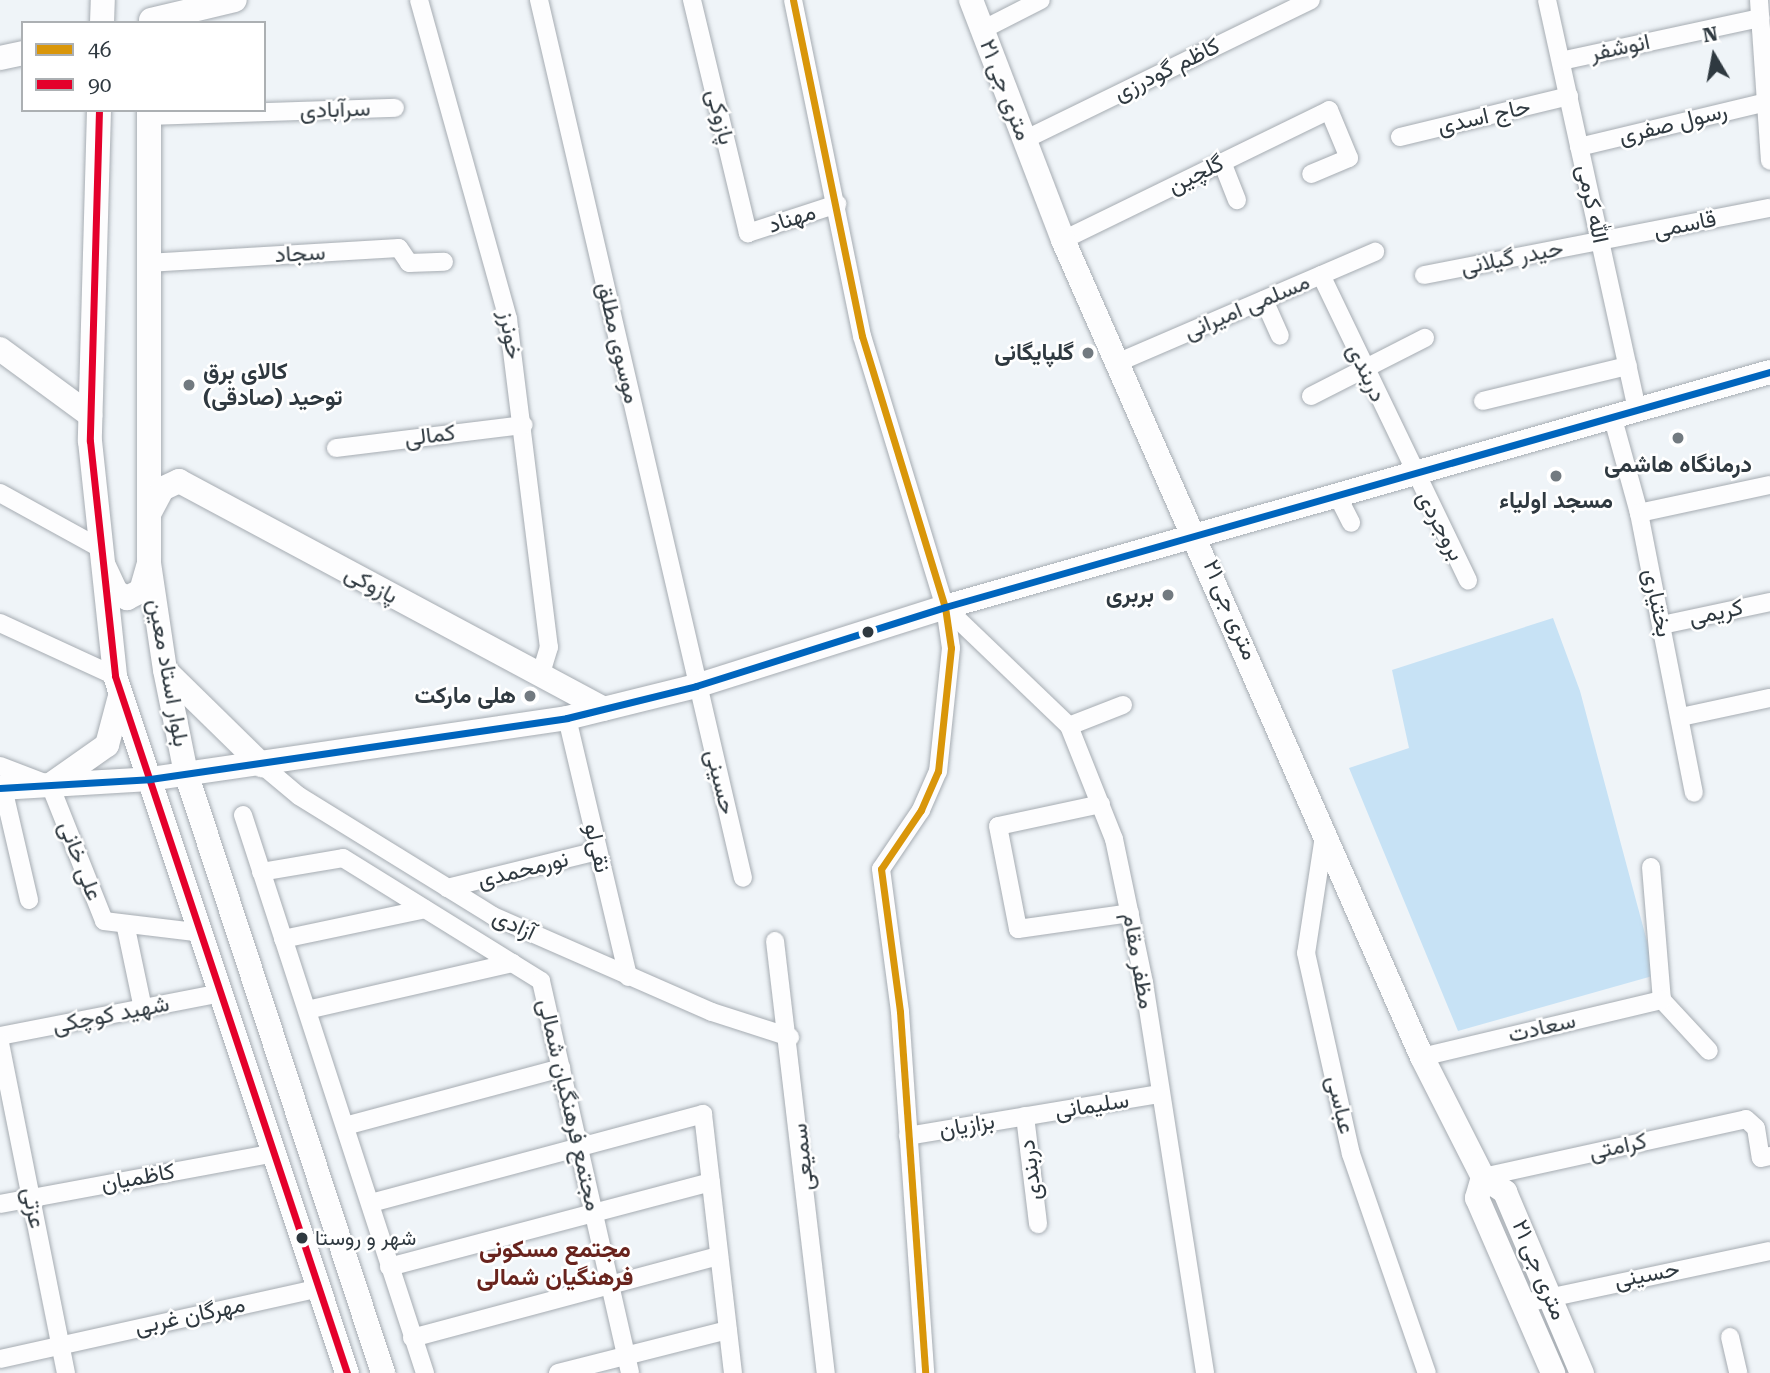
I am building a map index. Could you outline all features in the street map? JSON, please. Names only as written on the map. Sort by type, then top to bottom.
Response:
[{"type":"main road","points":[[102,21],[103,0]]},
{"type":"main road","points":[[151,14],[235,0]]},
{"type":"main road","name":"۲۱ متری جی","points":[[971,0],[1063,240],[1199,539],[1422,1057],[1483,1177],[1505,1192],[1582,1373]]},
{"type":"main road","points":[[0,58],[21,53]]},
{"type":"main road","name":"بلوار استاد معین","points":[[99,112],[90,415],[96,546],[117,684],[203,933],[347,1373]]},
{"type":"main road","name":"بلوار استاد معین","points":[[149,113],[149,564],[165,670],[186,773],[258,985],[383,1373]]},
{"type":"main road","points":[[0,349],[90,415]]},
{"type":"main road","points":[[1,781],[50,785],[150,779],[262,765],[567,718],[696,686],[945,607],[1199,539],[1411,471],[1770,372]]},
{"type":"main road","name":"پازوکی","points":[[149,513],[162,489],[179,481],[604,709]]},
{"type":"main road","points":[[96,546],[113,588],[127,598],[141,591],[149,564]]},
{"type":"main road","points":[[165,670],[262,765]]},
{"type":"main road","points":[[50,785],[107,745],[117,684]]},
{"type":"main road","points":[[222,993],[258,985]]},
{"type":"main road","name":"۲۱ متری جی","points":[[1483,1177],[1478,1198],[1553,1373]]},
{"type":"street","name":"خونرز","points":[[419,0],[502,293],[524,425],[550,647],[543,667],[532,672]]},
{"type":"street","name":"موسوی مطلق","points":[[539,0],[696,686]]},
{"type":"street","name":"پازوکی","points":[[692,0],[748,233]]},
{"type":"street","points":[[793,0],[892,450],[945,607],[950,660],[938,771],[922,810],[881,869],[908,1136],[925,1373]]},
{"type":"street","points":[[982,30],[1041,0]]},
{"type":"street","name":"کاظم گودرزی","points":[[1024,140],[1311,0]]},
{"type":"street","name":"الله کرمی","points":[[1547,0],[1637,408]]},
{"type":"street","points":[[1759,0],[1770,161]]},
{"type":"street","name":"انوشفر","points":[[1561,61],[1760,18]]},
{"type":"street","name":"حاج اسدی","points":[[1400,137],[1569,96]]},
{"type":"street","name":"سرآبادی","points":[[266,111],[395,108]]},
{"type":"street","name":"گلچین","points":[[1063,240],[1329,110],[1349,158],[1311,174]]},
{"type":"street","name":"سرآبادی","points":[[149,113],[198,112]]},
{"type":"street","name":"رسول صفری","points":[[1580,146],[1768,112]]},
{"type":"street","points":[[1223,162],[1237,200]]},
{"type":"street","name":"مهناد","points":[[748,233],[836,204]]},
{"type":"street","name":"قاسمی","points":[[1600,242],[1770,208]]},
{"type":"street","name":"حیدر گیلانی","points":[[1424,275],[1600,242]]},
{"type":"street","name":"سجاد","points":[[147,263],[399,248],[409,263],[444,262]]},
{"type":"street","name":"مسلمی امیرانی","points":[[1119,362],[1375,252]]},
{"type":"street","name":"دربندی","points":[[1321,275],[1411,471]]},
{"type":"street","points":[[1265,300],[1280,336]]},
{"type":"street","points":[[1311,396],[1425,338]]},
{"type":"street","points":[[1483,401],[1628,366]]},
{"type":"street","name":"بختیاری","points":[[1612,415],[1639,513],[1694,793]]},
{"type":"street","name":"کمالی","points":[[335,448],[524,425]]},
{"type":"street","name":"بروجردی","points":[[1411,471],[1468,581]]},
{"type":"street","points":[[1639,513],[1770,485]]},
{"type":"street","points":[[0,493],[96,546]]},
{"type":"street","points":[[1337,495],[1351,523]]},
{"type":"street","name":"کریمی","points":[[1662,625],[1770,602]]},
{"type":"street","name":"مظفر مقام","points":[[945,607],[1069,726],[1101,804],[1130,913],[1205,1373]]},
{"type":"street","points":[[0,622],[117,684]]},
{"type":"street","name":"حسینی","points":[[696,686],[743,878]]},
{"type":"street","points":[[1681,716],[1770,698]]},
{"type":"street","points":[[1069,726],[1123,705]]},
{"type":"street","name":"نقی‌لو","points":[[567,718],[628,978]]},
{"type":"street","name":"آزادی","points":[[262,765],[299,796],[447,888],[628,978],[790,1037]]},
{"type":"street","points":[[1,781],[29,900]]},
{"type":"street","name":"علی خانی","points":[[50,785],[104,921],[126,928]]},
{"type":"street","points":[[1101,804],[998,826],[1018,929],[1130,913]]},
{"type":"street","points":[[243,815],[425,1373]]},
{"type":"street","name":"عباسی","points":[[1324,829],[1306,953],[1351,1154],[1427,1373]]},
{"type":"street","name":"نورمحمدی","points":[[447,888],[598,851]]},
{"type":"street","name":"مجتمع فرهنگیان شمالی","points":[[261,872],[343,858],[541,981],[630,1373]]},
{"type":"street","points":[[1651,867],[1662,1000],[1709,1051]]},
{"type":"street","points":[[284,939],[425,909]]},
{"type":"street","points":[[143,1009],[126,928],[203,933]]},
{"type":"street","name":"سمیعی","points":[[775,941],[790,1037],[826,1373]]},
{"type":"street","points":[[307,1010],[513,963]]},
{"type":"street","name":"شهید کوچکی","points":[[0,1036],[222,993]]},
{"type":"street","name":"سعادت","points":[[1422,1057],[1662,1000]]},
{"type":"street","name":"عزتی","points":[[0,1043],[66,1373]]},
{"type":"street","points":[[345,1126],[561,1068]]},
{"type":"street","name":"سلیمانی","points":[[1025,1116],[1159,1094]]},
{"type":"street","points":[[370,1203],[703,1114],[733,1373]]},
{"type":"street","name":"دربندی","points":[[1025,1116],[1038,1224]]},
{"type":"street","name":"بزازیان","points":[[908,1136],[1025,1116]]},
{"type":"street","name":"کرامتی","points":[[1483,1177],[1753,1123],[1765,1157]]},
{"type":"street","name":"کاظمیان","points":[[0,1204],[276,1153]]},
{"type":"street","points":[[389,1267],[711,1182]]},
{"type":"street","name":"حسینی","points":[[1525,1303],[1549,1294],[1770,1251]]},
{"type":"street","points":[[412,1338],[609,1283],[719,1256]]},
{"type":"street","name":"مهرگان غربی","points":[[0,1359],[319,1288]]},
{"type":"street","points":[[558,1373],[625,1353],[728,1330]]},
{"type":"street","points":[[1730,1337],[1738,1373]]},
{"type":"shaded area","points":[[1553,618],[1580,691],[1656,975],[1458,1031],[1349,768],[1409,748],[1392,670]]},
{"type":"transit line","name":"46","points":[[793,0],[862,336],[945,607],[951,648],[938,771],[921,810],[881,869],[900,1012],[925,1373]]},
{"type":"transit line","name":"90","points":[[99,112],[90,441],[115,676],[347,1373]]},
{"type":"transit line","points":[[0,788],[150,779],[567,718],[696,686],[945,607],[1770,372]]},
{"type":"place","name":"گلپایگانی","points":[[1088,353]]},
{"type":"place","name":"کالای برق توحید (صادقی)","points":[[189,385]]},
{"type":"place","name":"درمانگاه هاشمی","points":[[1678,438]]},
{"type":"place","name":"مسجد اولیاء","points":[[1556,476]]},
{"type":"place","name":"بربری","points":[[1168,595]]},
{"type":"place","name":"هلی مارکت","points":[[530,696]]},
{"type":"place","name":"شهر و روستا","points":[[302,1238]]},
{"type":"district","name":"مجتمع مسکونی فرهنگیان شمالی","points":[[555,1264]]}]
